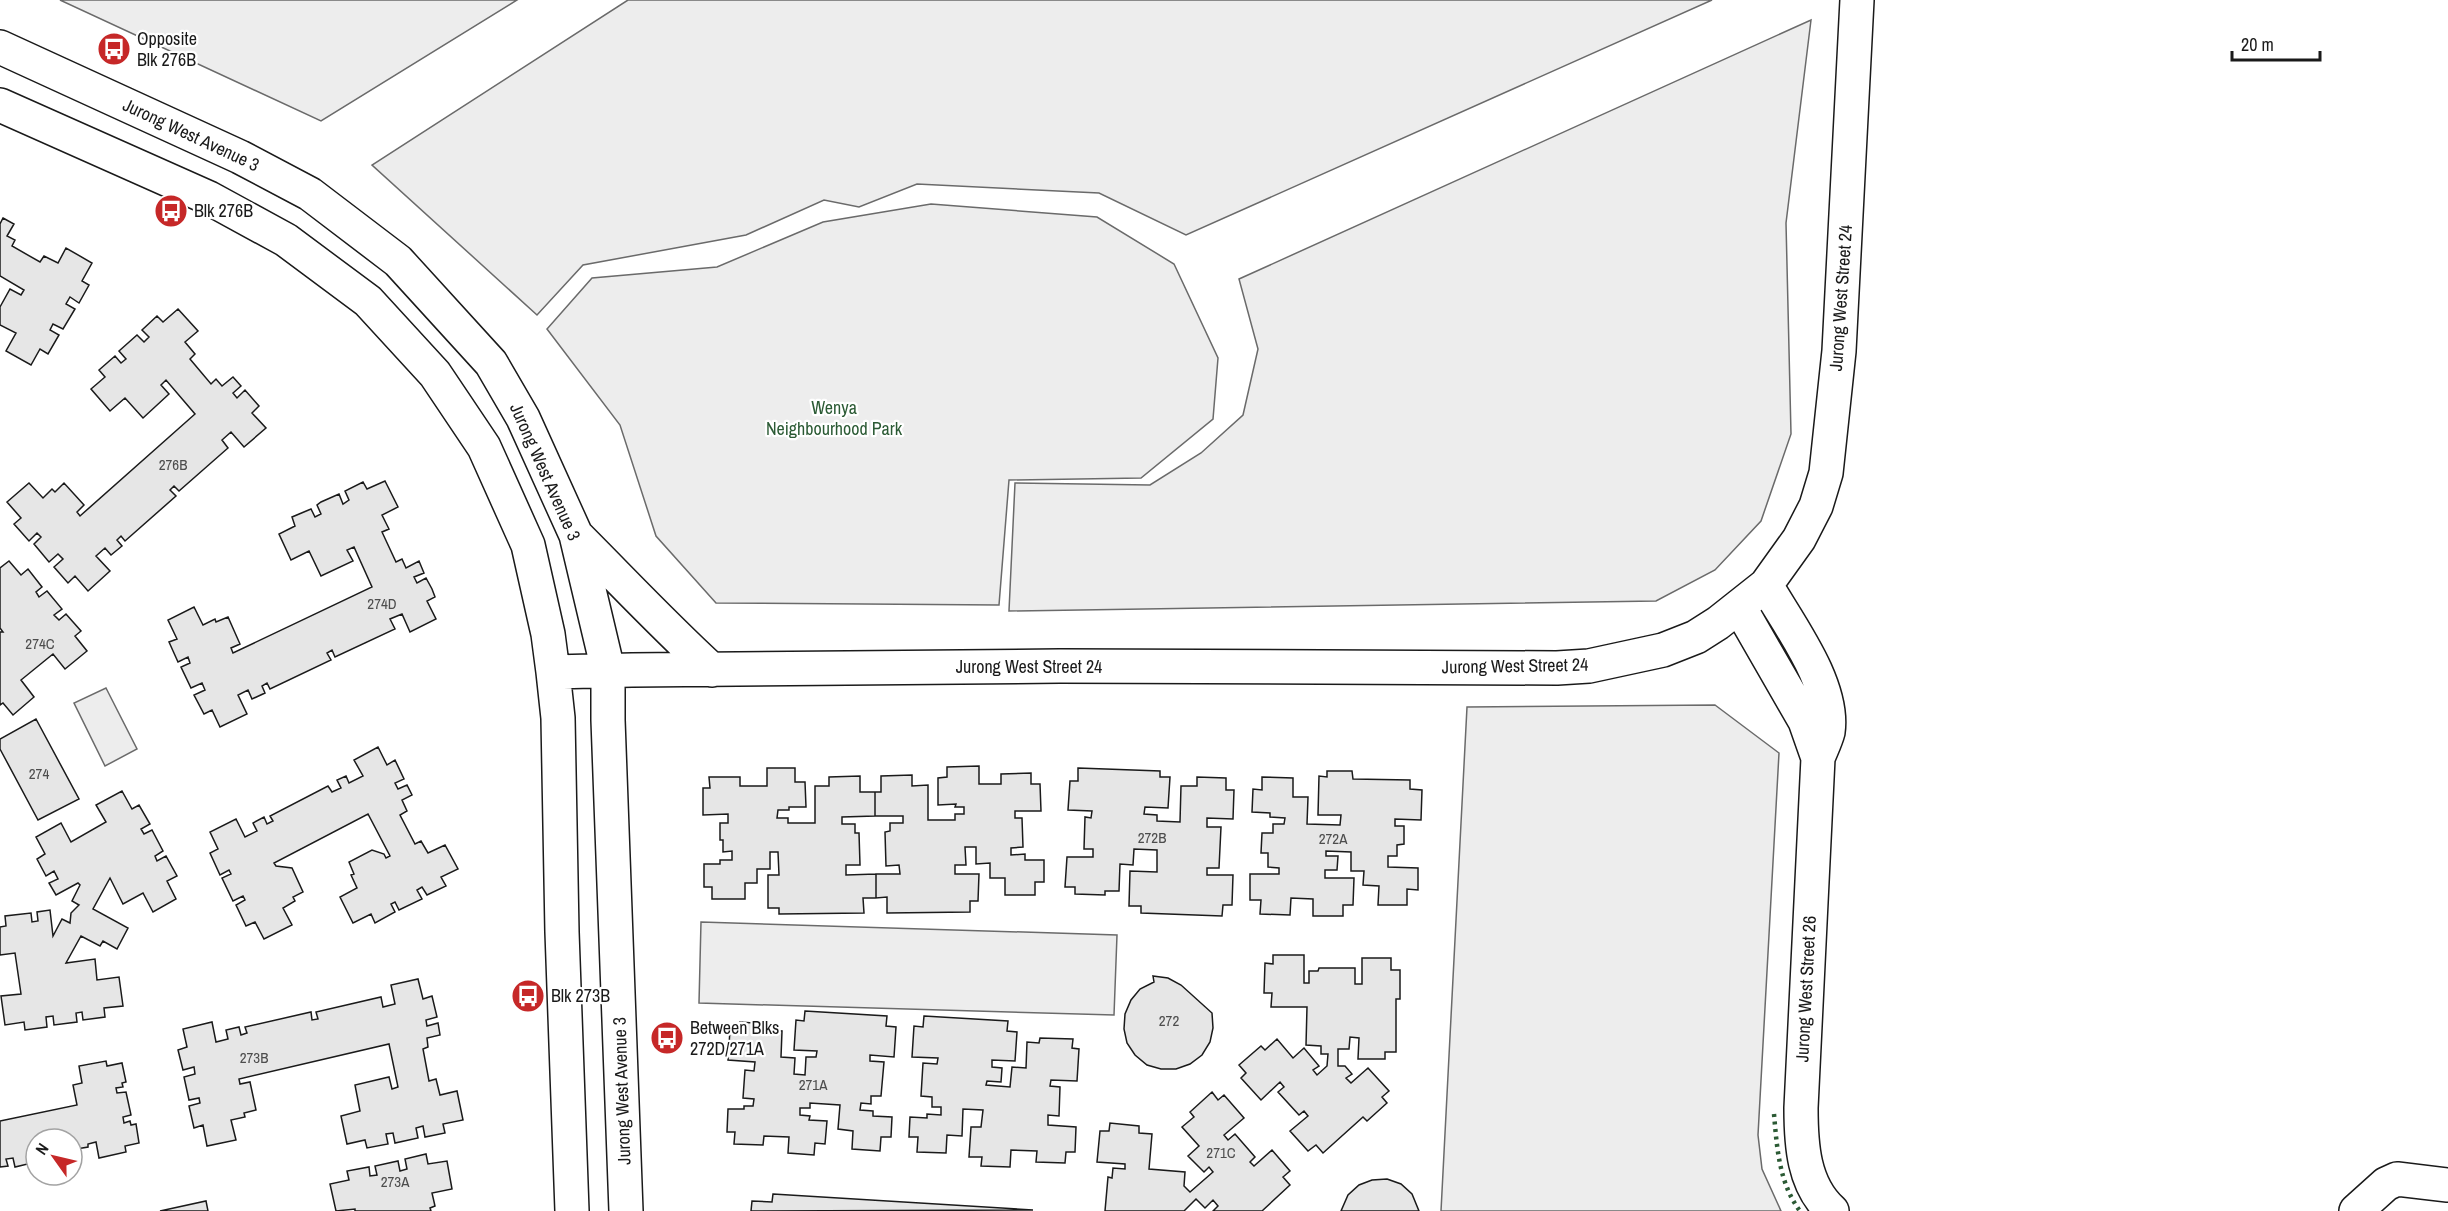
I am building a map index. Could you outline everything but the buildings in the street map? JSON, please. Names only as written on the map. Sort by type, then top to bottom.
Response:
[{"type":"street","name":"Jurong West Street 24","points":[[553,672],[1060,666],[1589,666],[1663,650],[1696,637],[1740,608],[1766,585],[1799,539],[1816,506],[1826,473],[1839,351],[1857,0]]},
{"type":"street","name":"Jurong West Avenue 3","points":[[0,47],[240,157],[310,194],[398,261],[491,363],[523,418],[576,535],[609,670],[608,720],[626,1211]]},
{"type":"street","points":[[0,105],[228,209],[286,240],[368,301],[435,374],[484,447],[528,544],[548,634],[553,672],[558,718],[562,932],[572,1211]]},
{"type":"street","points":[[576,535],[631,588],[675,636],[712,670]]},
{"type":"street","name":"Jurong West Street 26","points":[[1766,585],[1824,690],[1828,704],[1828,733],[1818,758],[1801,1108],[1802,1151],[1810,1180],[1832,1211]]},
{"type":"street","name":"Jurong West Street 26","points":[[1740,608],[1801,713],[1818,758]]},
{"type":"street","points":[[2356,1211],[2386,1184],[2397,1179],[2448,1185]]},
{"type":"green space","points":[[60,0],[517,0],[321,121]]},
{"type":"green space","points":[[628,0],[1712,0],[1186,235],[1099,193],[917,184],[859,207],[824,200],[746,235],[583,265],[537,315],[372,165]]},
{"type":"green space","points":[[1811,20],[1786,223],[1791,434],[1761,521],[1715,570],[1656,601],[1009,611],[1015,483],[1150,485],[1201,453],[1243,415],[1258,349],[1239,279]]},
{"type":"green space","name":"Wenya Neighbourhood Park","points":[[931,204],[1097,217],[1174,264],[1218,358],[1213,419],[1141,478],[1009,480],[999,605],[716,603],[656,536],[620,425],[547,329],[592,278],[717,267],[823,222]]},
{"type":"green space","points":[[106,688],[137,749],[105,766],[74,703]]},
{"type":"green space","points":[[1715,705],[1779,753],[1758,1135],[1762,1169],[1781,1211],[1441,1211],[1467,707]]},
{"type":"green space","points":[[701,922],[1117,935],[1114,1015],[699,1003]]},
{"type":"hedge","points":[[1774,1114],[1783,1177],[1800,1211]]},
{"type":"place","name":"Opposite Blk 276B","points":[[114,49]]},
{"type":"place","name":"Blk 276B","points":[[171,211]]},
{"type":"place","name":"Blk 273B","points":[[528,996]]},
{"type":"place","name":"Between Blks 272D/271A","points":[[667,1038]]}]
